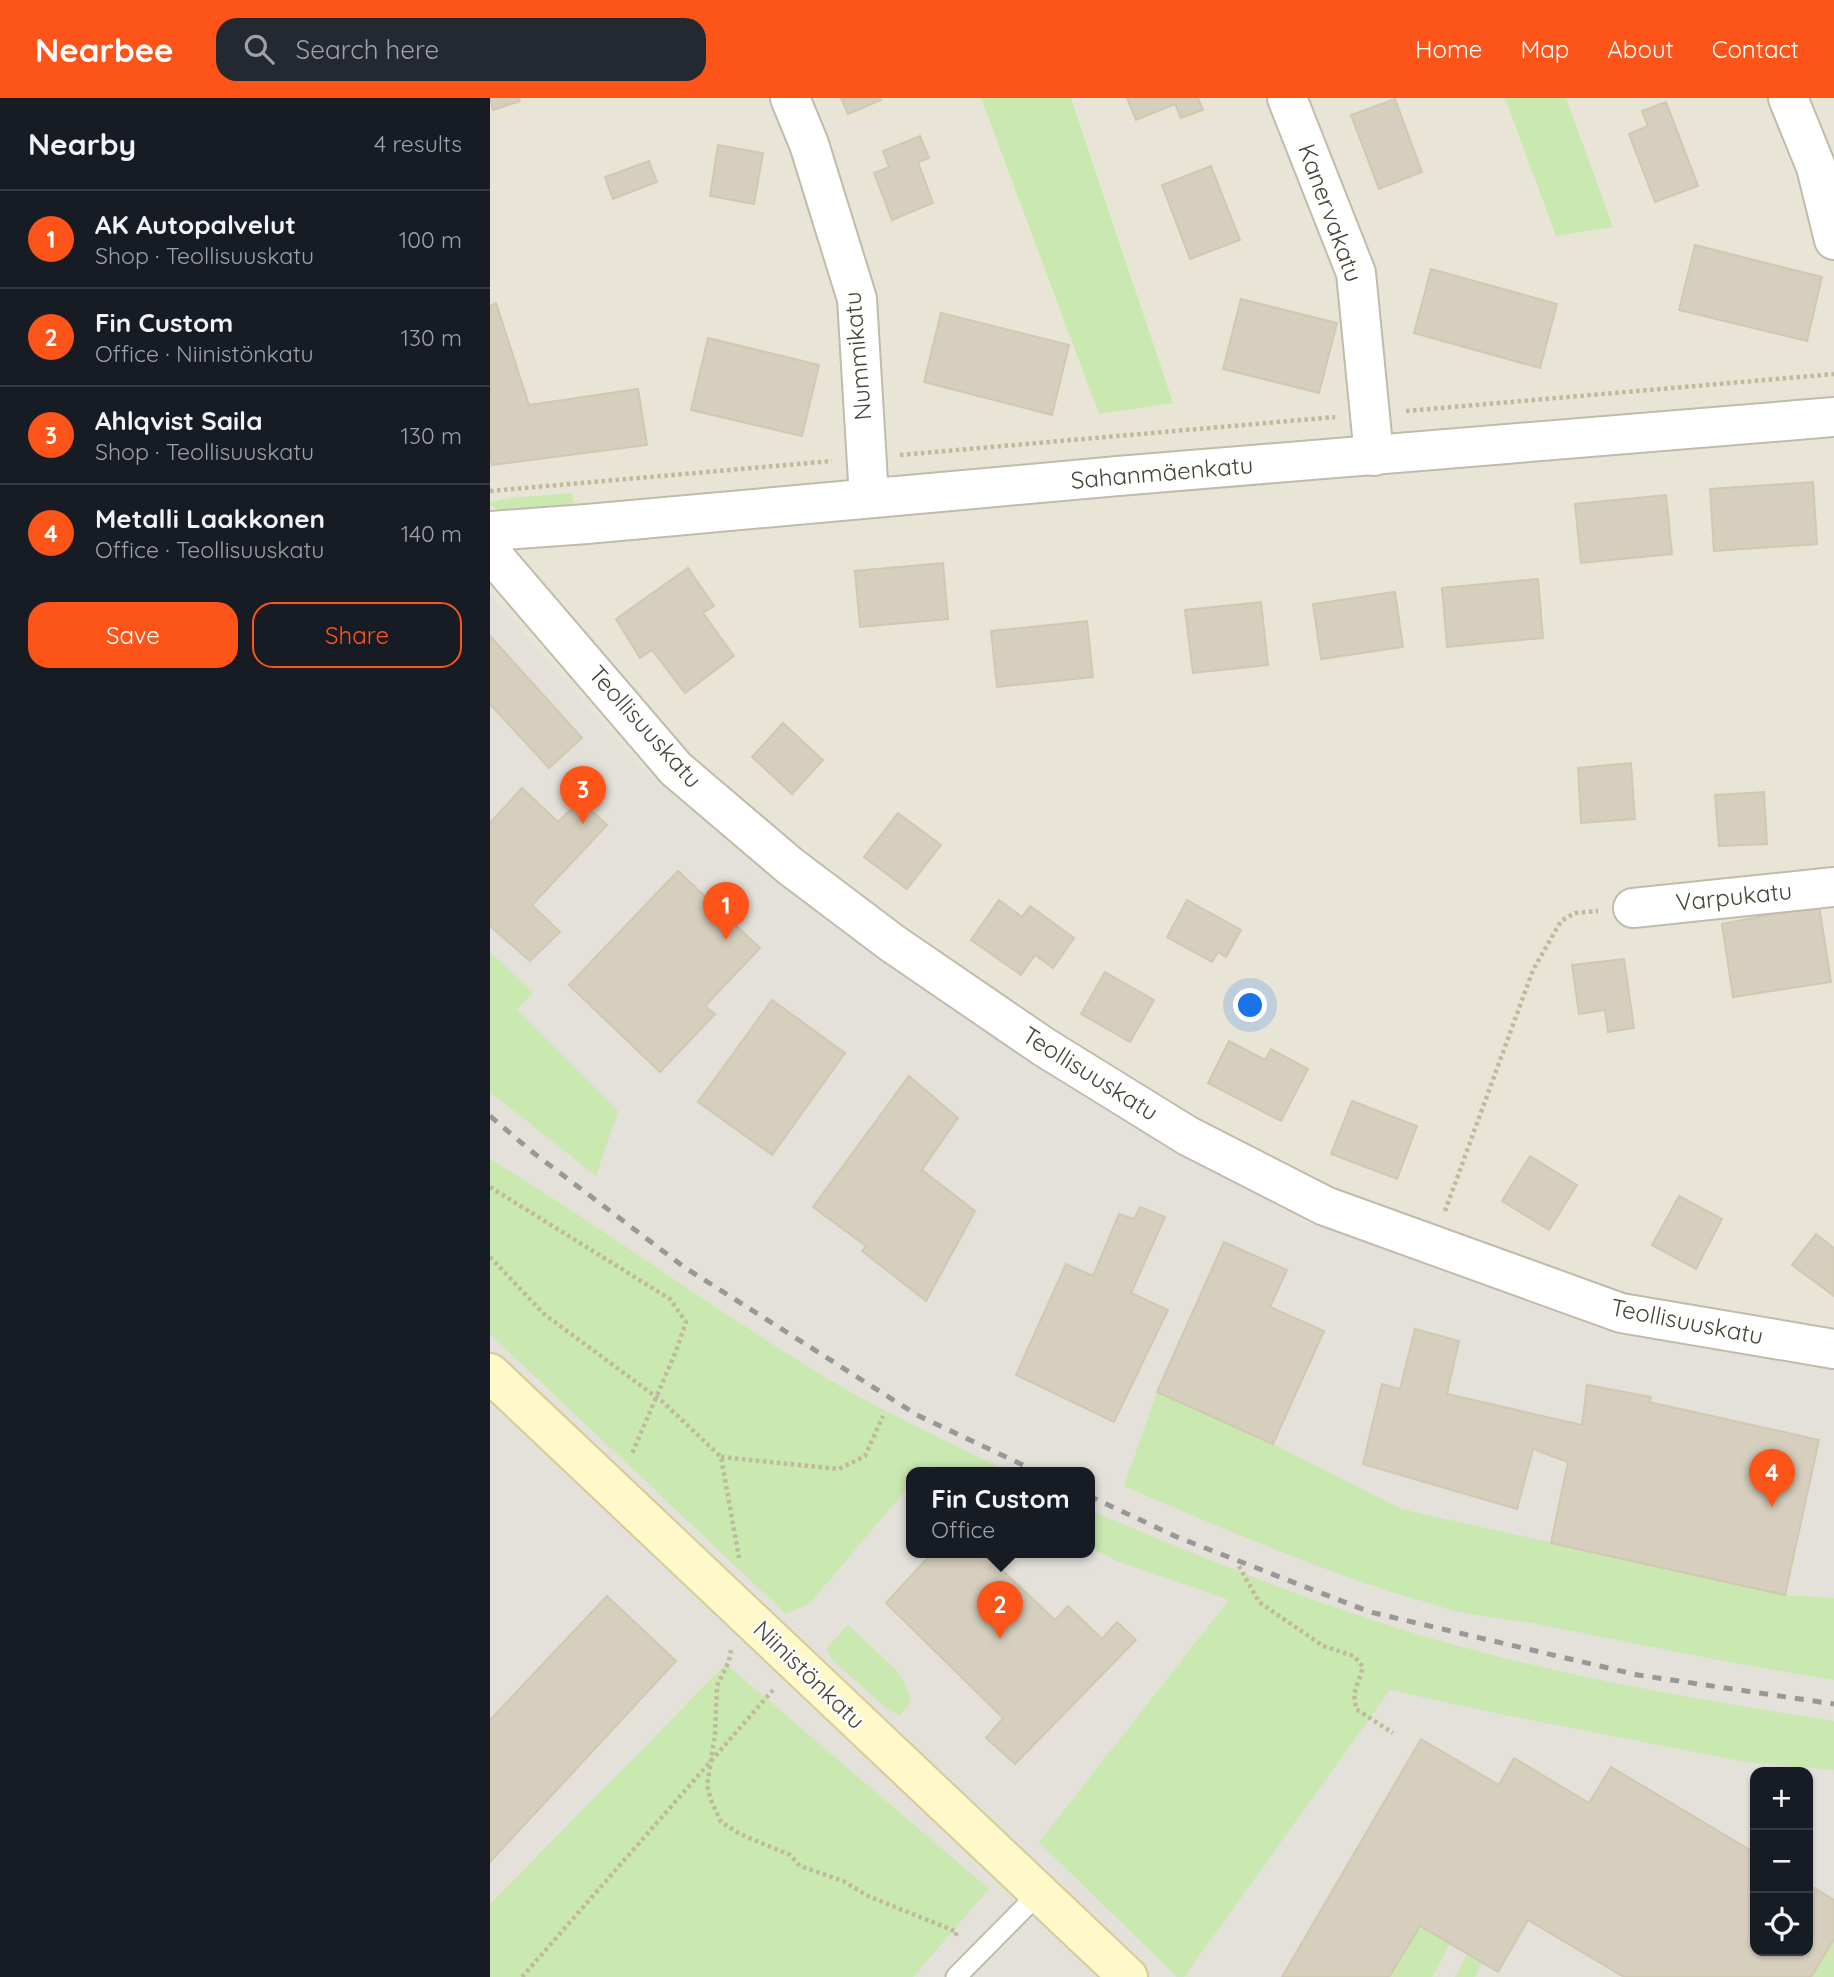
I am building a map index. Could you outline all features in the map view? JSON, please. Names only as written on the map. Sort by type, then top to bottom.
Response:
[{"type":"street","name":"Nummikatu","points":[[790,98],[809,144],[857,299],[869,498]]},
{"type":"street","name":"Kanervakatu","points":[[1287,98],[1356,274],[1374,456]]},
{"type":"street","points":[[1788,98],[1816,167],[1834,240]]},
{"type":"street","name":"Sahanmäenkatu","points":[[490,531],[1834,417]]},
{"type":"street","name":"Teollisuuskatu","points":[[490,552],[676,769],[790,866],[892,943],[1044,1047],[1188,1136],[1325,1206],[1621,1313],[1834,1349]]},
{"type":"street","name":"Varpukatu","points":[[1633,908],[1834,887]]},
{"type":"street","name":"Niinistönkatu","points":[[490,1373],[1128,1977]]},
{"type":"lane","points":[[963,1971],[1039,1893]]},
{"type":"path","points":[[490,491],[1834,374]]},
{"type":"path","points":[[1433,1245],[1533,970],[1547,943],[1561,921],[1575,914],[1633,908]]},
{"type":"path","points":[[490,1187],[670,1299],[685,1322],[616,1492]]},
{"type":"path","points":[[490,1257],[544,1314],[663,1402],[721,1457],[739,1553],[738,1607],[729,1661],[717,1686],[707,1786],[710,1800],[721,1822],[790,1855],[800,1866],[843,1881],[868,1896],[957,1932],[953,1945],[963,1971]]},
{"type":"path","points":[[721,1457],[838,1469],[865,1456],[883,1416]]},
{"type":"path","points":[[1240,1566],[1259,1602],[1323,1646],[1354,1656],[1363,1667],[1354,1693],[1356,1709],[1392,1733]]},
{"type":"path","points":[[522,1977],[796,1663]]},
{"type":"shaded area","points":[[490,98],[1834,98],[1834,1364],[1618,1335],[1297,1218],[887,959],[642,767],[490,593]]},
{"type":"shaded area","points":[[490,593],[642,767],[887,959],[1297,1218],[1618,1335],[1834,1364],[1834,1977],[490,1977]]},
{"type":"green space","points":[[981,98],[1071,98],[1173,403],[1099,414]]},
{"type":"green space","points":[[1505,98],[1566,98],[1613,227],[1556,236]]},
{"type":"green space","points":[[571,493],[576,507],[520,514],[499,510],[490,505],[490,502],[511,498]]},
{"type":"green space","points":[[490,952],[533,992],[517,1010],[618,1111],[596,1176],[490,1092]]},
{"type":"green space","points":[[490,1159],[823,1376],[892,1414],[1000,1467],[906,1467],[906,1490],[810,1603],[786,1614],[490,1334]]},
{"type":"green space","points":[[1157,1392],[1273,1444],[1401,1509],[1785,1595],[1834,1598],[1834,1680],[1455,1611],[1320,1567],[1202,1520],[1124,1486]]},
{"type":"green space","points":[[1095,1512],[1319,1601],[1470,1649],[1590,1678],[1834,1721],[1834,1770],[1746,1762],[1390,1690],[1184,1977],[1177,1977],[1039,1842],[1229,1600],[1117,1561],[1095,1550]]},
{"type":"green space","points":[[848,1625],[896,1670],[904,1681],[911,1702],[900,1715],[890,1711],[831,1659],[827,1648]]},
{"type":"green space","points":[[726,1664],[989,1889],[913,1977],[490,1977],[490,1904]]},
{"type":"green space","points":[[1420,1926],[1450,1944],[1432,1977],[1389,1977]]},
{"type":"green space","points":[[1834,1939],[1834,1977],[1811,1977]]},
{"type":"green space","points":[[1467,1954],[1482,1962],[1475,1977],[1455,1977]]},
{"type":"building","points":[[490,98],[519,98],[520,101],[493,110]]},
{"type":"building","points":[[841,98],[880,98],[881,100],[848,114]]},
{"type":"building","points":[[1127,98],[1198,98],[1203,110],[1181,118],[1175,104],[1136,120]]},
{"type":"building","points":[[1395,99],[1422,172],[1379,189],[1351,115]]},
{"type":"building","points":[[1666,102],[1698,186],[1655,202],[1629,134],[1648,126],[1642,111]]},
{"type":"building","points":[[920,136],[929,158],[918,162],[933,203],[892,220],[874,173],[889,167],[883,151]]},
{"type":"building","points":[[718,145],[763,153],[754,204],[710,196]]},
{"type":"building","points":[[649,161],[657,182],[613,199],[605,177]]},
{"type":"building","points":[[1211,166],[1240,240],[1190,259],[1162,185]]},
{"type":"building","points":[[1695,245],[1822,277],[1807,341],[1679,310]]},
{"type":"building","points":[[1431,269],[1557,304],[1540,368],[1414,333]]},
{"type":"building","points":[[1241,299],[1337,323],[1319,393],[1223,369]]},
{"type":"building","points":[[496,303],[529,405],[638,389],[647,445],[492,465],[490,306]]},
{"type":"building","points":[[941,313],[1069,345],[1052,415],[924,382]]},
{"type":"building","points":[[708,338],[819,365],[802,436],[691,410]]},
{"type":"building","points":[[1813,482],[1817,544],[1714,551],[1710,489]]},
{"type":"building","points":[[1666,495],[1672,554],[1581,563],[1575,504]]},
{"type":"building","points":[[943,563],[948,619],[860,627],[855,571]]},
{"type":"building","points":[[688,568],[714,606],[703,613],[734,656],[685,693],[652,650],[640,658],[616,619]]},
{"type":"building","points":[[1538,579],[1543,638],[1447,647],[1442,588]]},
{"type":"building","points":[[1395,592],[1403,647],[1321,659],[1313,604]]},
{"type":"building","points":[[1261,602],[1268,665],[1193,673],[1185,610]]},
{"type":"building","points":[[1087,621],[1093,677],[997,687],[991,631]]},
{"type":"building","points":[[490,636],[582,738],[549,768],[490,704]]},
{"type":"building","points":[[783,723],[823,760],[792,794],[752,757]]},
{"type":"building","points":[[1631,763],[1635,819],[1581,823],[1578,768]]},
{"type":"building","points":[[522,788],[558,822],[580,800],[607,825],[532,905],[560,932],[530,961],[490,926],[490,820],[491,822]]},
{"type":"building","points":[[1764,792],[1767,844],[1719,846],[1715,795]]},
{"type":"building","points":[[898,813],[941,845],[907,889],[864,857]]},
{"type":"building","points":[[678,871],[760,948],[705,1006],[715,1014],[660,1072],[569,985]]},
{"type":"building","points":[[999,900],[1022,917],[1030,906],[1074,938],[1053,968],[1035,955],[1021,975],[971,940]]},
{"type":"building","points":[[1187,900],[1241,930],[1226,957],[1218,952],[1212,962],[1167,937]]},
{"type":"building","points":[[1819,905],[1831,982],[1733,997],[1722,924]]},
{"type":"building","points":[[1624,959],[1634,1028],[1608,1032],[1605,1010],[1579,1014],[1572,965]]},
{"type":"building","points":[[1105,972],[1154,1000],[1130,1042],[1081,1014]]},
{"type":"building","points":[[772,1000],[845,1053],[772,1155],[698,1102]]},
{"type":"building","points":[[1229,1041],[1265,1060],[1271,1049],[1308,1069],[1281,1121],[1208,1083]]},
{"type":"building","points":[[909,1076],[958,1118],[922,1170],[975,1211],[926,1301],[862,1251],[866,1246],[813,1207]]},
{"type":"building","points":[[1352,1101],[1417,1126],[1397,1179],[1331,1154]]},
{"type":"building","points":[[1530,1156],[1577,1185],[1549,1230],[1502,1201]]},
{"type":"building","points":[[1679,1196],[1722,1219],[1696,1269],[1652,1245]]},
{"type":"building","points":[[1140,1207],[1165,1217],[1131,1293],[1168,1310],[1114,1422],[1016,1375],[1066,1264],[1093,1276],[1119,1214],[1134,1219]]},
{"type":"building","points":[[1816,1234],[1834,1248],[1834,1296],[1792,1265]]},
{"type":"building","points":[[1224,1242],[1287,1270],[1270,1307],[1324,1331],[1273,1444],[1157,1392]]},
{"type":"building","points":[[1415,1329],[1459,1341],[1447,1394],[1582,1425],[1587,1385],[1651,1397],[1649,1402],[1819,1440],[1785,1595],[1551,1543],[1568,1462],[1533,1449],[1517,1509],[1363,1464],[1382,1384],[1400,1389]]},
{"type":"building","points":[[927,1558],[989,1558],[1055,1620],[1068,1606],[1102,1639],[1117,1622],[1136,1640],[1015,1764],[986,1738],[1003,1718],[886,1603]]},
{"type":"building","points":[[607,1596],[676,1661],[490,1862],[490,1720]]},
{"type":"building","points":[[1421,1739],[1499,1785],[1514,1758],[1589,1803],[1611,1767],[1750,1850],[1750,1956],[1813,1956],[1813,1887],[1834,1900],[1834,1939],[1811,1977],[1624,1977],[1528,1920],[1498,1972],[1420,1926],[1389,1977],[1282,1977]]},
{"type":"railway","points":[[490,1116],[531,1151],[684,1267],[917,1415],[1027,1467]]},
{"type":"railway","points":[[1095,1499],[1177,1537],[1370,1612],[1638,1675],[1834,1704]]},
{"type":"place","name":"Ahlqvist Saila","points":[[583,824]]},
{"type":"place","name":"AK Autopalvelut","points":[[726,940]]},
{"type":"place","name":"Metalli Laakkonen","points":[[1772,1507]]},
{"type":"place","name":"Fin Custom","points":[[1000,1639]]}]
